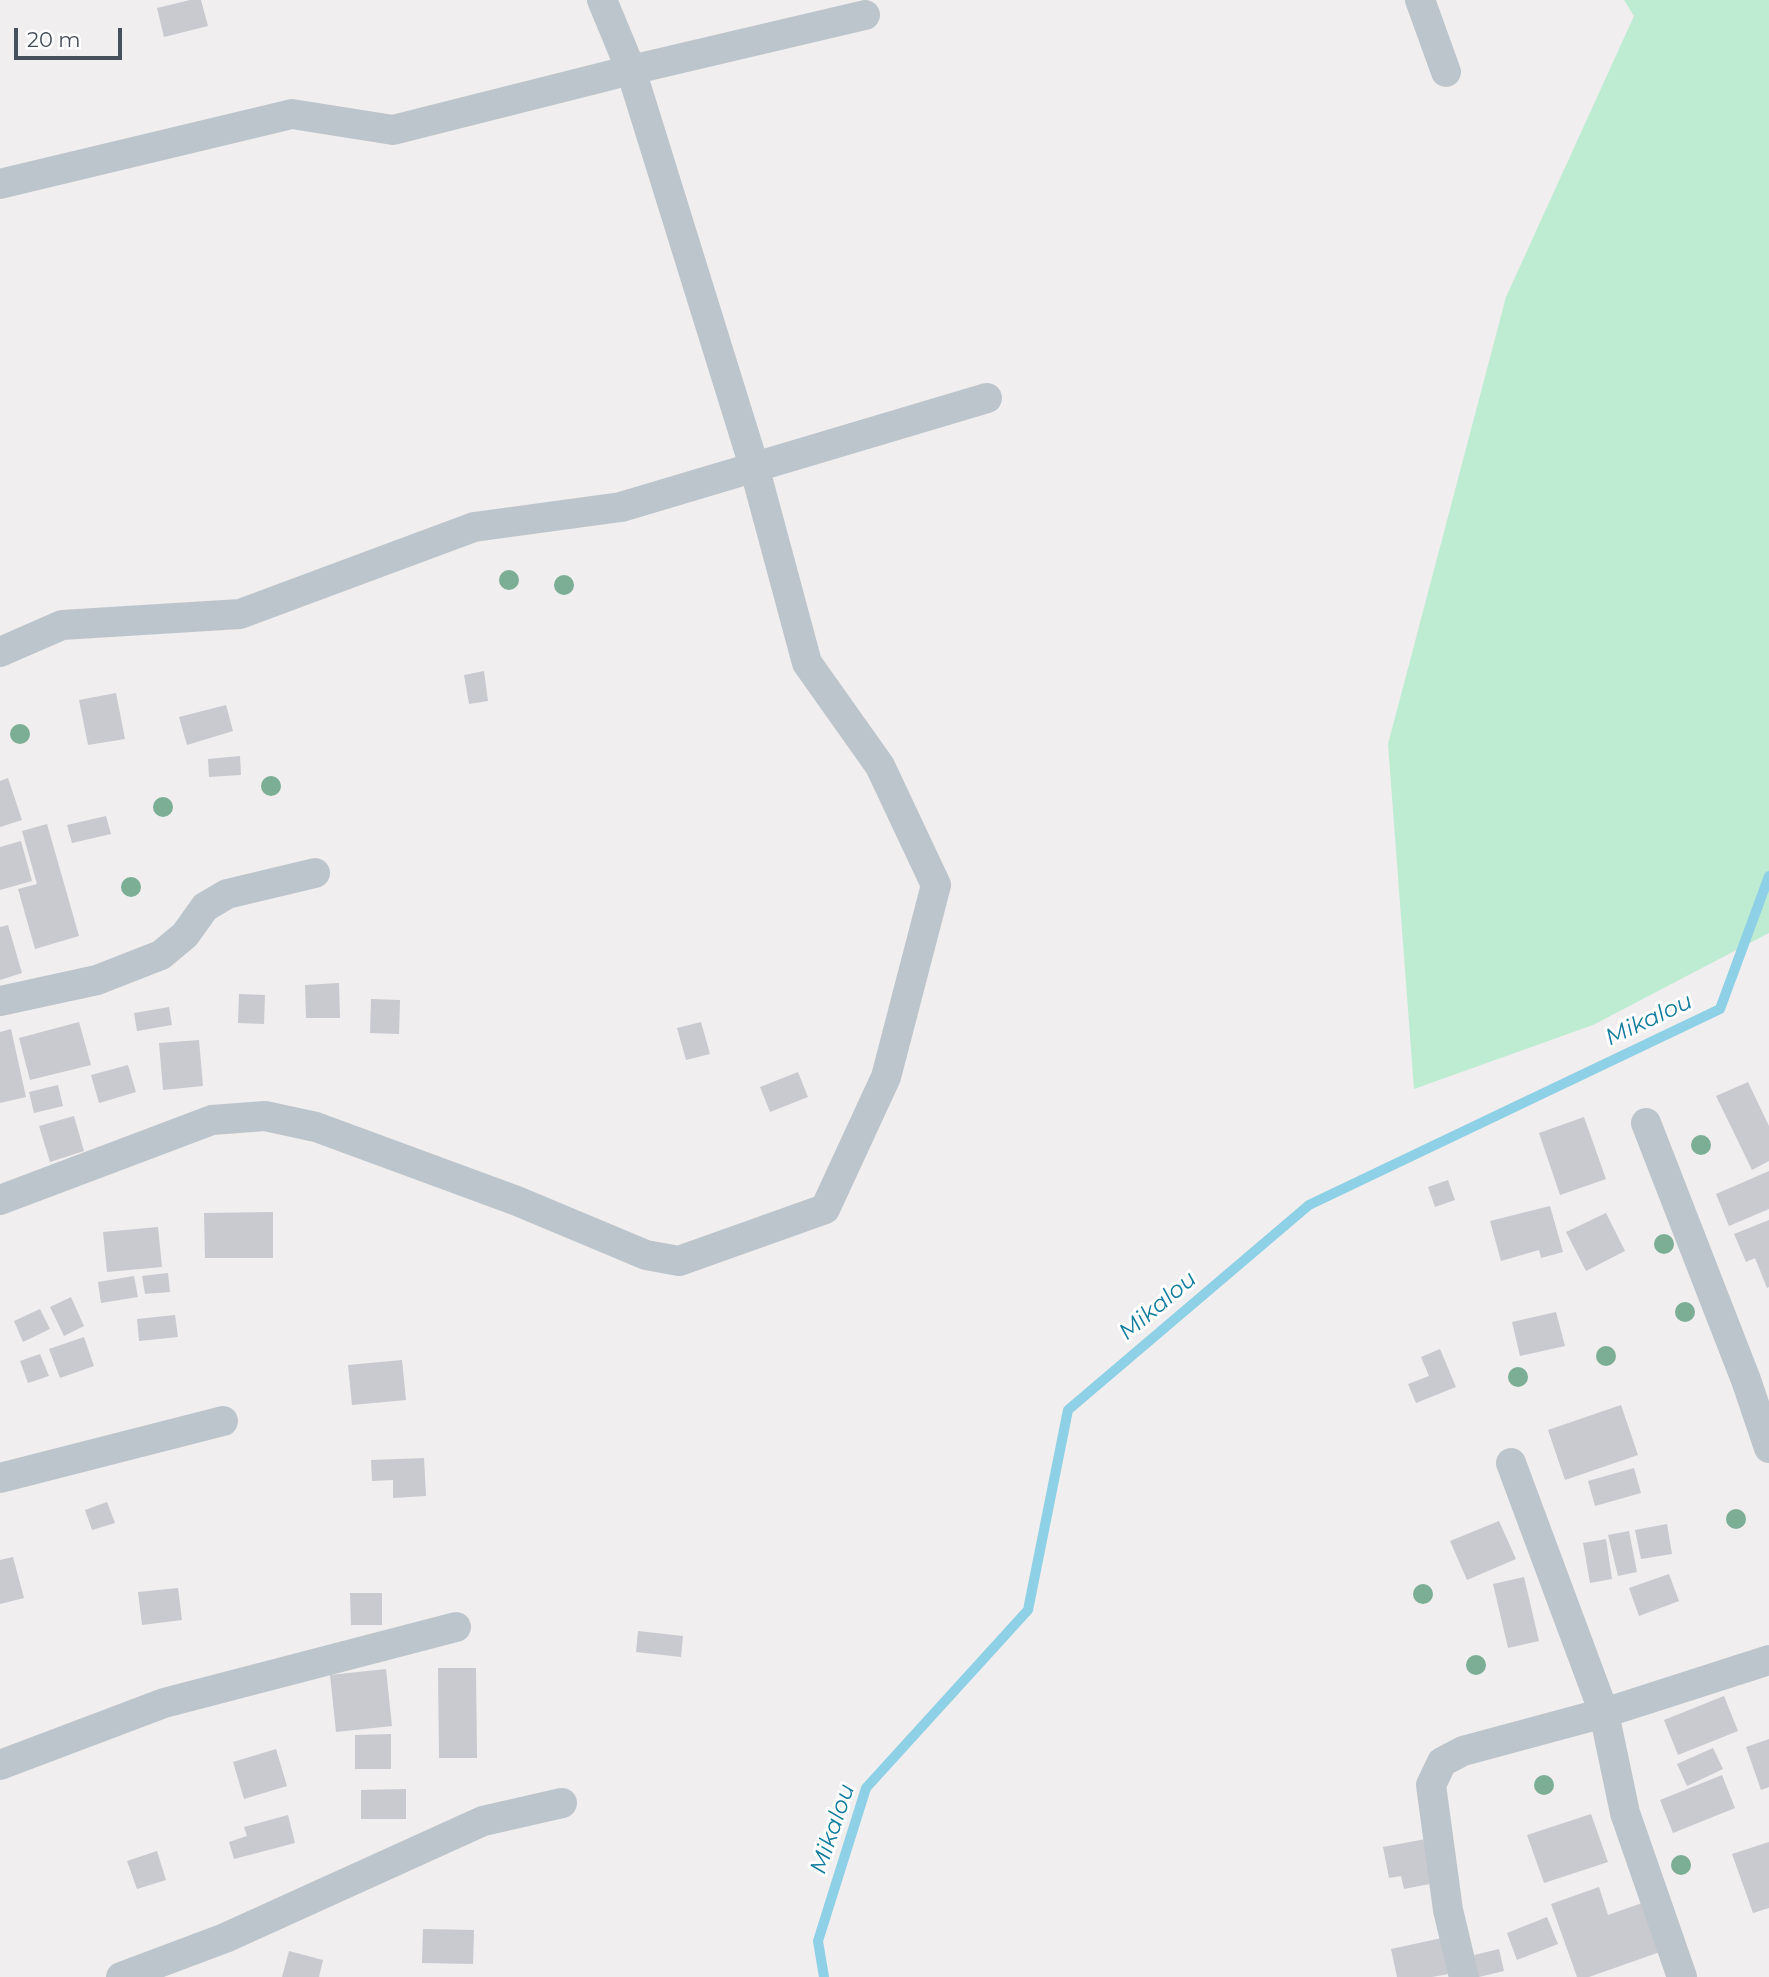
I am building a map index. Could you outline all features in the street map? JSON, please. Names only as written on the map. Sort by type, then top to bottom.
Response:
[{"type":"street","points":[[0,1200],[212,1120],[265,1116],[316,1127],[517,1201],[646,1255],[679,1261],[825,1209],[886,1077],[936,885],[880,766],[807,663],[754,466],[631,70],[602,0]]},
{"type":"street","points":[[1420,0],[1446,72]]},
{"type":"street","points":[[0,184],[292,114],[393,130],[865,15]]},
{"type":"street","points":[[0,652],[62,625],[240,614],[474,527],[621,507],[987,398]]},
{"type":"street","points":[[0,1001],[97,980],[162,955],[185,935],[205,907],[227,894],[315,873]]},
{"type":"street","points":[[1646,1124],[1746,1380],[1769,1448]]},
{"type":"street","points":[[0,1478],[223,1421]]},
{"type":"street","points":[[1511,1463],[1604,1713],[1625,1813],[1682,1977]]},
{"type":"street","points":[[0,1765],[164,1703],[456,1628]]},
{"type":"street","points":[[1464,1977],[1448,1910],[1431,1785],[1442,1762],[1462,1751],[1604,1713],[1769,1660]]},
{"type":"street","points":[[121,1977],[225,1938],[483,1821],[562,1803]]},
{"type":"green space","points":[[1624,0],[1769,0],[1769,933],[1593,1025],[1414,1089],[1388,744],[1506,297],[1634,16]]},
{"type":"building","points":[[201,0],[208,26],[164,37],[157,8]]},
{"type":"building","points":[[484,671],[488,701],[469,704],[464,675]]},
{"type":"building","points":[[116,693],[125,739],[88,745],[79,700]]},
{"type":"building","points":[[226,705],[233,731],[187,745],[179,717]]},
{"type":"building","points":[[240,756],[241,775],[209,777],[208,759]]},
{"type":"building","points":[[8,778],[22,820],[0,827],[0,781]]},
{"type":"building","points":[[106,816],[111,834],[72,843],[67,825]]},
{"type":"building","points":[[47,824],[79,936],[35,949],[18,889],[37,884],[22,831]]},
{"type":"building","points":[[21,841],[32,881],[0,890],[0,847]]},
{"type":"building","points":[[8,925],[22,973],[0,980],[0,927]]},
{"type":"building","points":[[339,983],[340,1018],[306,1018],[305,985]]},
{"type":"building","points":[[239,994],[265,995],[264,1024],[238,1023]]},
{"type":"building","points":[[371,999],[400,1000],[399,1034],[370,1033]]},
{"type":"building","points":[[169,1007],[172,1025],[137,1031],[134,1013]]},
{"type":"building","points":[[79,1022],[91,1065],[30,1080],[19,1038]]},
{"type":"building","points":[[701,1022],[710,1054],[686,1060],[677,1028]]},
{"type":"building","points":[[11,1029],[26,1097],[0,1103],[0,1032]]},
{"type":"building","points":[[199,1040],[203,1086],[163,1090],[159,1043]]},
{"type":"building","points":[[128,1065],[136,1092],[99,1103],[91,1075]]},
{"type":"building","points":[[798,1072],[808,1097],[770,1112],[760,1087]]},
{"type":"building","points":[[1748,1082],[1769,1126],[1769,1161],[1752,1170],[1716,1096]]},
{"type":"building","points":[[58,1085],[63,1106],[34,1113],[29,1092]]},
{"type":"building","points":[[74,1116],[84,1151],[50,1162],[39,1126]]},
{"type":"building","points":[[1584,1117],[1606,1179],[1560,1195],[1539,1133]]},
{"type":"building","points":[[1769,1171],[1769,1209],[1729,1226],[1716,1194]]},
{"type":"building","points":[[1448,1180],[1455,1200],[1435,1207],[1428,1187]]},
{"type":"building","points":[[1550,1206],[1563,1252],[1541,1258],[1539,1250],[1501,1261],[1490,1221]]},
{"type":"building","points":[[273,1212],[273,1258],[205,1258],[204,1213]]},
{"type":"building","points":[[1606,1213],[1625,1251],[1586,1271],[1566,1232]]},
{"type":"building","points":[[1769,1220],[1767,1288],[1755,1258],[1746,1262],[1734,1234]]},
{"type":"building","points":[[158,1227],[162,1267],[107,1272],[103,1232]]},
{"type":"building","points":[[168,1273],[170,1292],[145,1294],[142,1276]]},
{"type":"building","points":[[134,1276],[138,1297],[101,1303],[98,1282]]},
{"type":"building","points":[[71,1297],[84,1326],[64,1336],[50,1307]]},
{"type":"building","points":[[40,1309],[50,1329],[23,1342],[14,1321]]},
{"type":"building","points":[[1556,1312],[1565,1346],[1520,1356],[1512,1322]]},
{"type":"building","points":[[175,1315],[178,1337],[139,1341],[137,1319]]},
{"type":"building","points":[[84,1337],[94,1366],[60,1378],[49,1349]]},
{"type":"building","points":[[1440,1349],[1456,1387],[1416,1403],[1408,1384],[1429,1376],[1421,1357]]},
{"type":"building","points":[[40,1354],[49,1376],[28,1383],[20,1361]]},
{"type":"building","points":[[402,1360],[406,1400],[352,1405],[348,1365]]},
{"type":"building","points":[[1621,1405],[1638,1455],[1565,1480],[1548,1430]]},
{"type":"building","points":[[424,1458],[426,1496],[393,1498],[393,1480],[372,1481],[371,1460]]},
{"type":"building","points":[[1634,1468],[1641,1493],[1595,1506],[1588,1481]]},
{"type":"building","points":[[107,1502],[115,1523],[92,1530],[85,1510]]},
{"type":"building","points":[[1499,1521],[1516,1559],[1467,1580],[1450,1541]]},
{"type":"building","points":[[1667,1524],[1672,1554],[1641,1559],[1635,1530]]},
{"type":"building","points":[[1629,1531],[1637,1572],[1618,1576],[1608,1535]]},
{"type":"building","points":[[1606,1539],[1612,1579],[1590,1583],[1583,1543]]},
{"type":"building","points":[[13,1557],[24,1598],[0,1604],[0,1560]]},
{"type":"building","points":[[1669,1574],[1679,1601],[1639,1616],[1629,1588]]},
{"type":"building","points":[[1524,1577],[1539,1641],[1508,1648],[1493,1584]]},
{"type":"building","points":[[178,1588],[182,1620],[142,1625],[138,1592]]},
{"type":"building","points":[[350,1593],[382,1593],[382,1625],[351,1625]]},
{"type":"building","points":[[638,1631],[683,1636],[681,1657],[636,1652]]},
{"type":"building","points":[[438,1668],[476,1668],[477,1758],[439,1758]]},
{"type":"building","points":[[386,1669],[392,1726],[336,1732],[330,1675]]},
{"type":"building","points":[[1724,1696],[1738,1731],[1678,1755],[1664,1720]]},
{"type":"building","points":[[391,1734],[391,1769],[355,1769],[355,1735]]},
{"type":"building","points":[[1769,1739],[1769,1787],[1761,1790],[1746,1747]]},
{"type":"building","points":[[1713,1748],[1723,1769],[1687,1786],[1677,1764]]},
{"type":"building","points":[[276,1749],[287,1786],[244,1799],[233,1762]]},
{"type":"building","points":[[1722,1775],[1735,1808],[1673,1833],[1660,1800]]},
{"type":"building","points":[[406,1789],[406,1819],[361,1819],[361,1790]]},
{"type":"building","points":[[1591,1814],[1608,1862],[1544,1883],[1527,1835]]},
{"type":"building","points":[[288,1815],[295,1843],[234,1859],[229,1842],[247,1836],[244,1827]]},
{"type":"building","points":[[1431,1838],[1440,1882],[1404,1889],[1401,1876],[1389,1878],[1383,1847]]},
{"type":"building","points":[[1769,1842],[1769,1908],[1753,1913],[1732,1854]]},
{"type":"building","points":[[157,1851],[166,1880],[137,1889],[127,1861]]},
{"type":"building","points":[[1599,1887],[1608,1915],[1642,1903],[1660,1952],[1589,1977],[1577,1977],[1551,1904]]},
{"type":"building","points":[[1547,1917],[1558,1944],[1517,1960],[1507,1933]]},
{"type":"building","points":[[423,1929],[474,1930],[473,1964],[422,1963]]},
{"type":"building","points":[[1442,1938],[1449,1974],[1397,1977],[1391,1949]]},
{"type":"building","points":[[1499,1949],[1504,1971],[1479,1977],[1474,1955]]},
{"type":"building","points":[[289,1951],[323,1960],[319,1977],[282,1977]]},
{"type":"waterway","name":"Mikalou","points":[[824,1977],[818,1941],[866,1788],[1028,1610],[1068,1410],[1309,1205],[1720,1009],[1769,876]]}]
